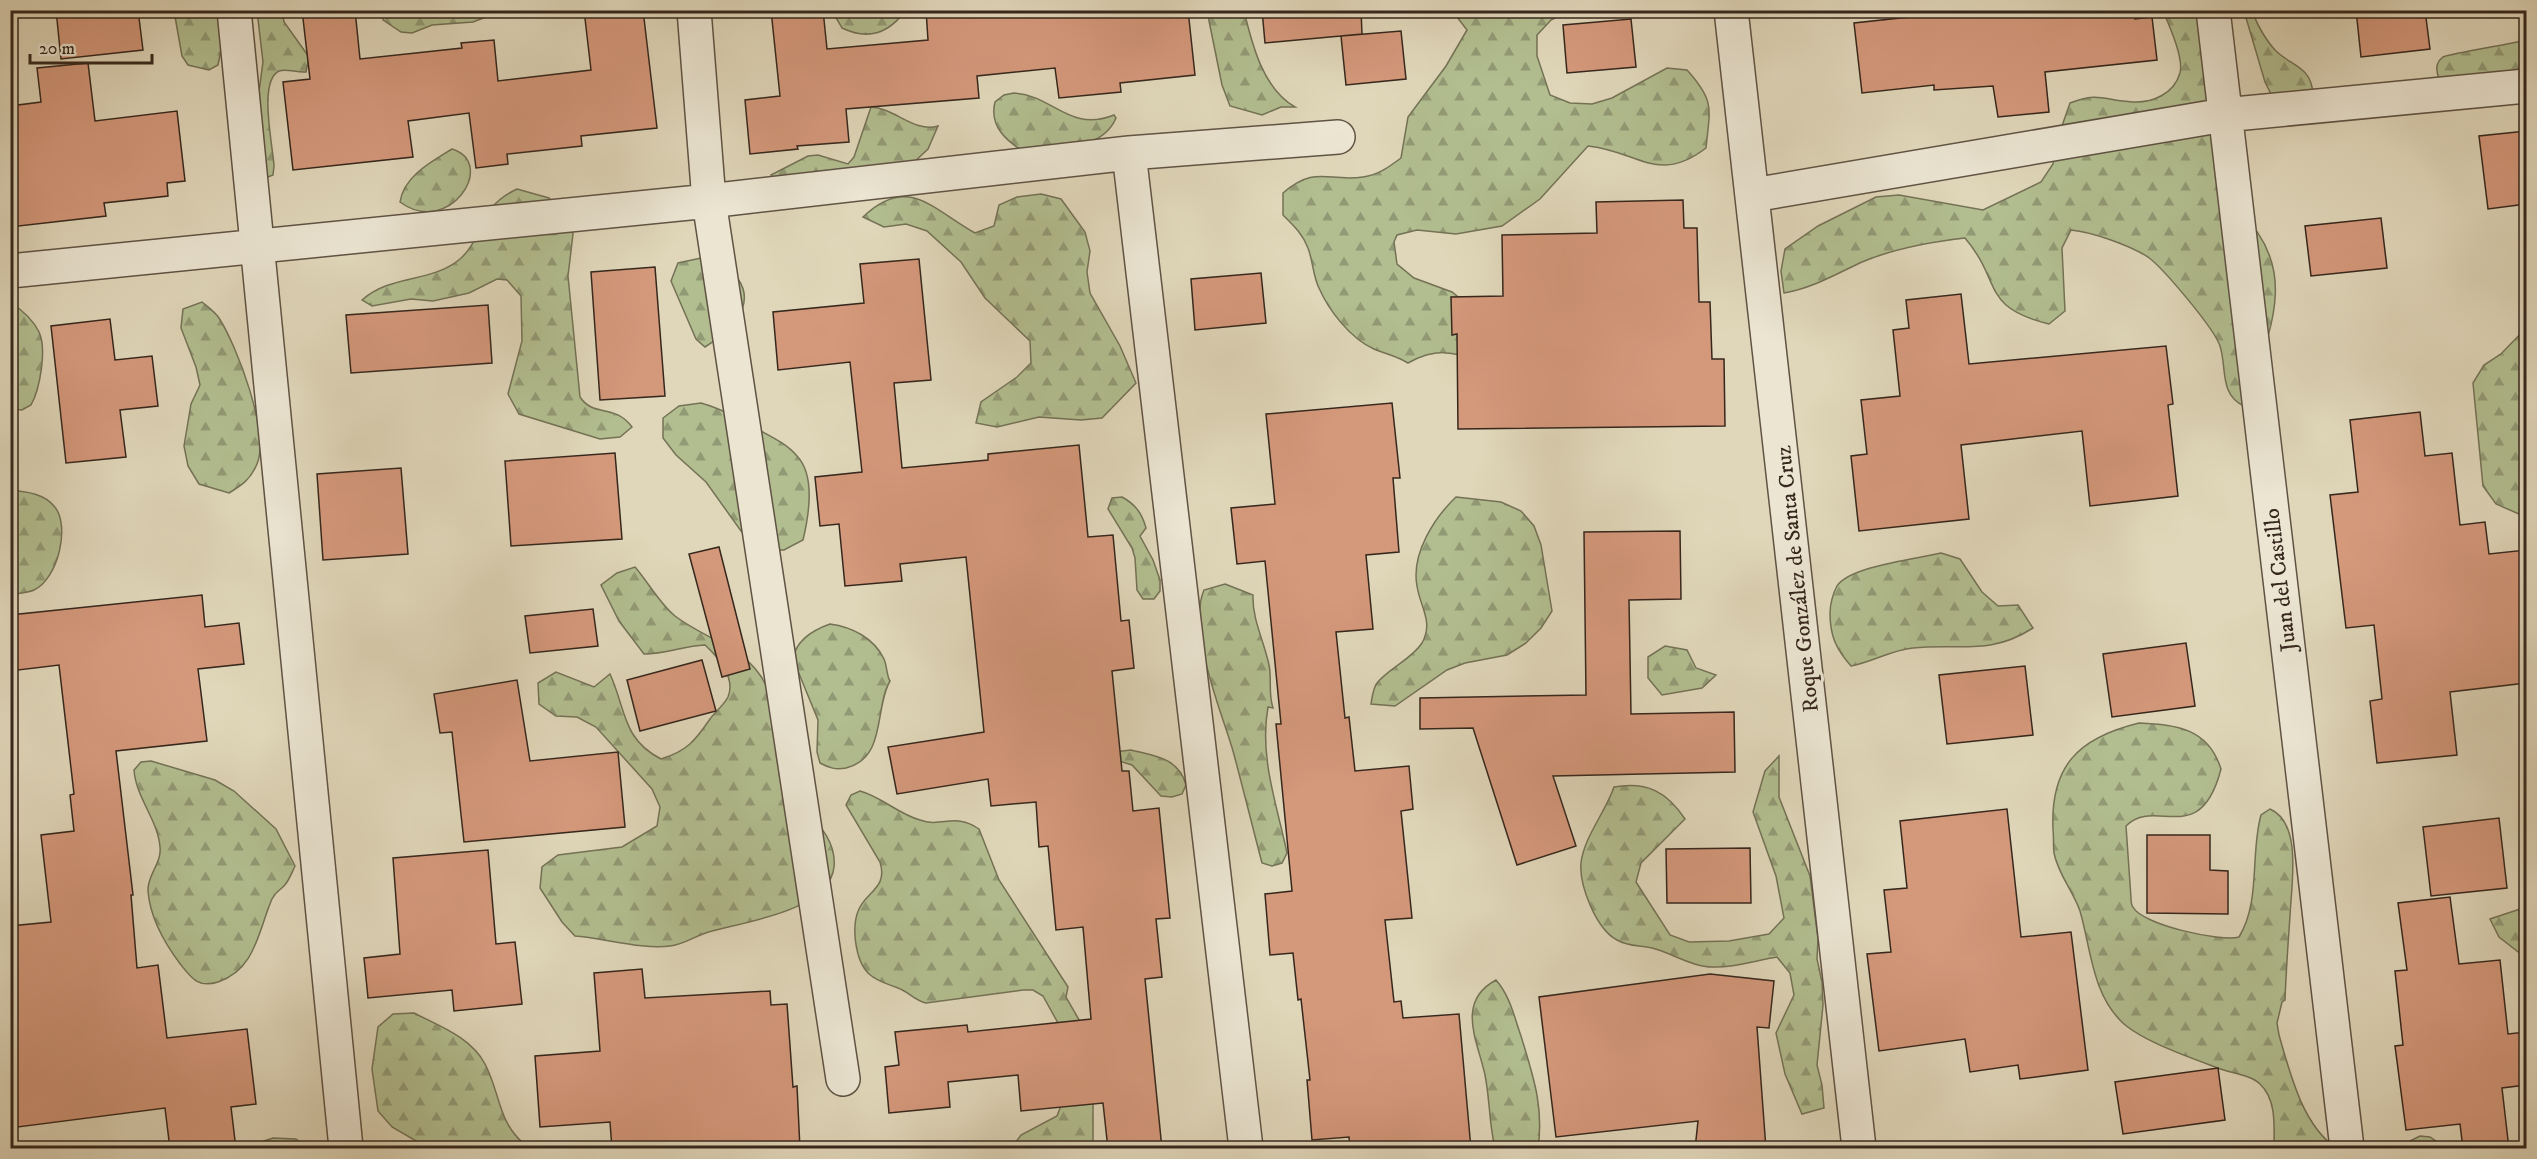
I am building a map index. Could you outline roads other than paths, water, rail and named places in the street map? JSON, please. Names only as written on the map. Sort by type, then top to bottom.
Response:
[{"type":"street","points":[[234,10],[346,1149]]},
{"type":"street","points":[[694,10],[709,201],[843,1079]]},
{"type":"street","name":"Roque González de Santa Cruz","points":[[1731,10],[1859,1149]]},
{"type":"street","name":"Juan del Castillo","points":[[2213,10],[2347,1149]]},
{"type":"street","points":[[1753,195],[2224,115],[2526,86]]},
{"type":"street","points":[[10,271],[709,201],[1129,153],[1338,136]]},
{"type":"street","points":[[1129,153],[1246,1149]]}]
